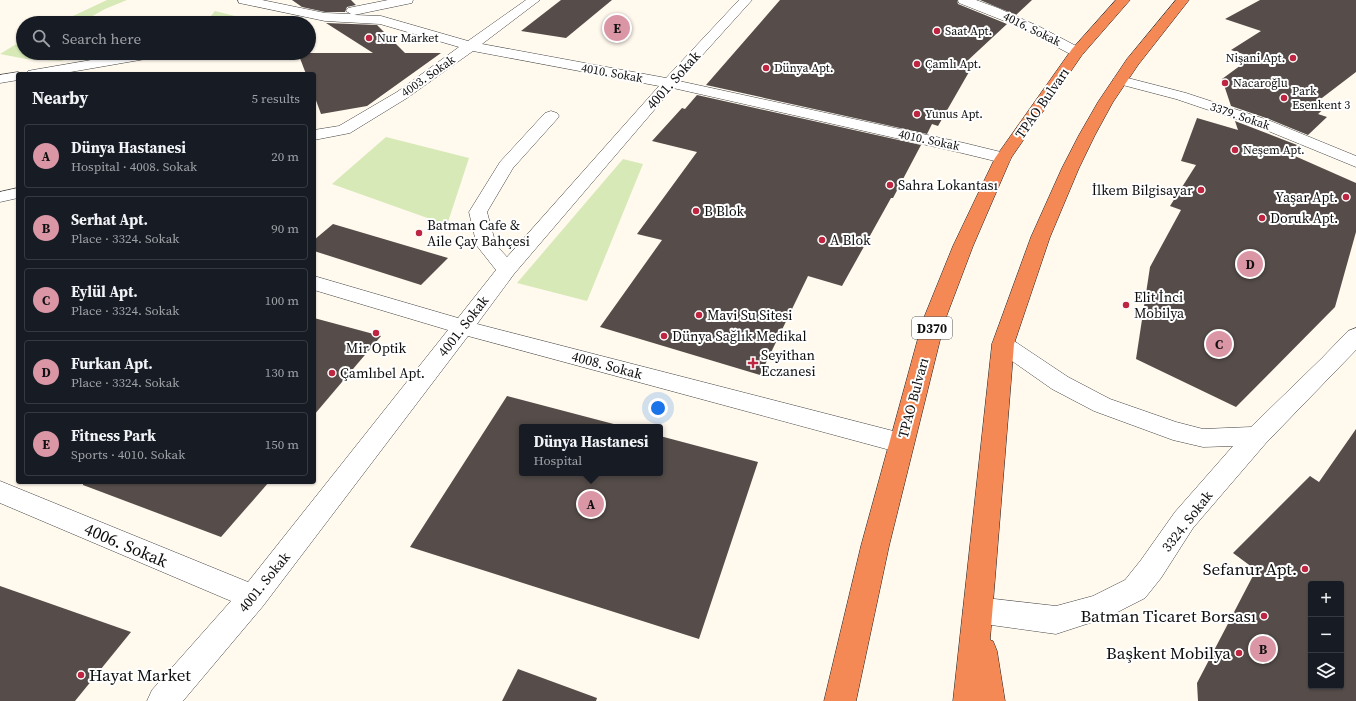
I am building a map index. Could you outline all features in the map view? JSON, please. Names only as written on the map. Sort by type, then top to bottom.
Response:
[{"type":"highway","name":"TPAO Bulvarı","points":[[840,701],[875,546],[934,320],[963,246],[1003,158],[1077,52],[1114,9],[1124,0]]},
{"type":"highway","points":[[969,701],[1003,344],[1021,289],[1064,181],[1092,124],[1120,80],[1183,0]]},
{"type":"highway","points":[[977,610],[989,701]]},
{"type":"street","name":"4010. Sokak","points":[[244,0],[325,17],[381,20],[470,46],[669,83],[964,148],[1003,158]]},
{"type":"street","points":[[316,19],[407,0]]},
{"type":"street","name":"4003. Sokak","points":[[316,135],[344,130],[402,95],[534,0]]},
{"type":"street","name":"4001. Sokak","points":[[163,701],[253,597],[507,270],[669,83],[746,0]]},
{"type":"street","name":"4016. Sokak","points":[[964,0],[1003,14],[1055,38],[1077,52]]},
{"type":"street","points":[[45,72],[116,60]]},
{"type":"street","points":[[0,79],[16,76]]},
{"type":"street","name":"3379. Sokak","points":[[1120,80],[1181,96],[1262,123],[1356,162]]},
{"type":"street","points":[[507,270],[486,246],[478,212],[506,166],[550,116]]},
{"type":"street","points":[[0,197],[16,193]]},
{"type":"street","name":"4008. Sokak","points":[[316,284],[462,327],[901,443]]},
{"type":"street","name":"3324. Sokak","points":[[977,610],[1056,620],[1098,608],[1135,589],[1152,569],[1184,520],[1257,436],[1330,364],[1356,336]]},
{"type":"street","points":[[1003,344],[1060,383],[1102,405],[1173,431],[1203,438],[1257,436]]},
{"type":"street","name":"4006. Sokak","points":[[0,492],[253,597]]},
{"type":"green space","points":[[107,0],[127,0],[92,16],[73,16]]},
{"type":"green space","points":[[215,11],[235,16],[211,16]]},
{"type":"green space","points":[[16,44],[16,57],[0,54]]},
{"type":"green space","points":[[386,137],[469,158],[447,225],[332,184]]},
{"type":"green space","points":[[623,159],[643,164],[587,301],[517,283]]},
{"type":"building","points":[[292,0],[351,0],[356,5],[347,7],[345,12],[325,12],[302,7]]},
{"type":"building","points":[[561,0],[612,0],[566,38],[521,31]]},
{"type":"building","points":[[780,0],[957,0],[958,4],[1007,24],[965,63],[973,65],[938,126],[932,124],[927,134],[706,85]]},
{"type":"building","points":[[980,0],[1032,0],[1016,15]]},
{"type":"building","points":[[1260,0],[1356,0],[1356,72],[1318,101],[1329,104],[1318,114],[1327,117],[1308,135],[1269,119],[1231,106],[1222,79],[1252,57],[1231,50],[1261,31],[1225,19]]},
{"type":"building","points":[[326,23],[377,25],[405,53],[441,53],[367,106],[321,114],[316,100],[316,72],[305,72],[301,60],[316,60],[316,53],[373,53]]},
{"type":"building","points":[[697,95],[921,145],[893,198],[891,198],[842,286],[808,276],[760,375],[600,327],[662,240],[637,234],[697,152],[652,141],[682,108],[685,109]]},
{"type":"building","points":[[1197,118],[1238,130],[1235,121],[1297,145],[1288,153],[1356,183],[1356,232],[1335,307],[1236,407],[1136,359],[1150,267],[1181,210],[1170,206],[1196,165],[1181,161]]},
{"type":"building","points":[[333,224],[448,258],[421,285],[316,252],[316,238]]},
{"type":"building","name":"Çamlıbel Apt.","points":[[316,319],[381,336],[316,413]]},
{"type":"building","points":[[507,396],[614,424],[519,424],[519,476],[663,476],[663,437],[758,462],[699,639],[410,547]]},
{"type":"building","points":[[1356,429],[1356,701],[1198,701],[1197,683],[1256,570],[1233,553],[1310,476],[1319,482]]},
{"type":"building","points":[[83,484],[267,484],[221,537]]},
{"type":"building","points":[[0,586],[131,632],[75,701],[0,701]]},
{"type":"building","points":[[518,669],[597,698],[596,701],[502,701]]},
{"type":"place","name":"Fitness Park","points":[[617,28]]},
{"type":"place","name":"Saat Apt.","points":[[937,31]]},
{"type":"place","name":"Nur Market","points":[[369,38]]},
{"type":"place","name":"Nişani Apt.","points":[[1293,58]]},
{"type":"place","name":"Çamlı Apt.","points":[[917,64]]},
{"type":"place","name":"Dünya Apt.","points":[[766,68]]},
{"type":"place","name":"Nacaroğlu","points":[[1225,83]]},
{"type":"place","name":"Park Esenkent 3","points":[[1284,98]]},
{"type":"place","name":"Yunus Apt.","points":[[917,114]]},
{"type":"place","name":"Neşem Apt.","points":[[1235,150]]},
{"type":"place","name":"Sahra Lokantası","points":[[890,185]]},
{"type":"place","name":"İlkem Bilgisayar","points":[[1201,190]]},
{"type":"place","name":"Yaşar Apt.","points":[[1346,197]]},
{"type":"place","name":"B Blok","points":[[696,211]]},
{"type":"place","name":"Doruk Apt.","points":[[1262,218]]},
{"type":"place","name":"Batman Cafe & Aile Çay Bahçesi","points":[[419,233]]},
{"type":"place","name":"A Blok","points":[[822,240]]},
{"type":"place","name":"Furkan Apt.","points":[[1250,264]]},
{"type":"place","name":"Elit İnci Mobilya","points":[[1126,305]]},
{"type":"place","name":"Mavi Su Sitesi","points":[[699,315]]},
{"type":"place","name":"Mir Optik","points":[[376,333]]},
{"type":"place","name":"Dünya Sağlık Medikal","points":[[664,336]]},
{"type":"place","name":"Eylül Apt.","points":[[1219,344]]},
{"type":"place","name":"Seyithan Eczanesi","points":[[753,363]]},
{"type":"place","name":"Çamlıbel Apt.","points":[[332,373]]},
{"type":"place","name":"Dünya Hastanesi","points":[[591,504]]},
{"type":"place","name":"Sefanur Apt.","points":[[1305,569]]},
{"type":"place","name":"Batman Ticaret Borsası","points":[[1264,616]]},
{"type":"place","name":"Serhat Apt.","points":[[1263,649]]},
{"type":"place","name":"Başkent Mobilya","points":[[1239,653]]},
{"type":"place","name":"Hayat Market","points":[[81,675]]}]
